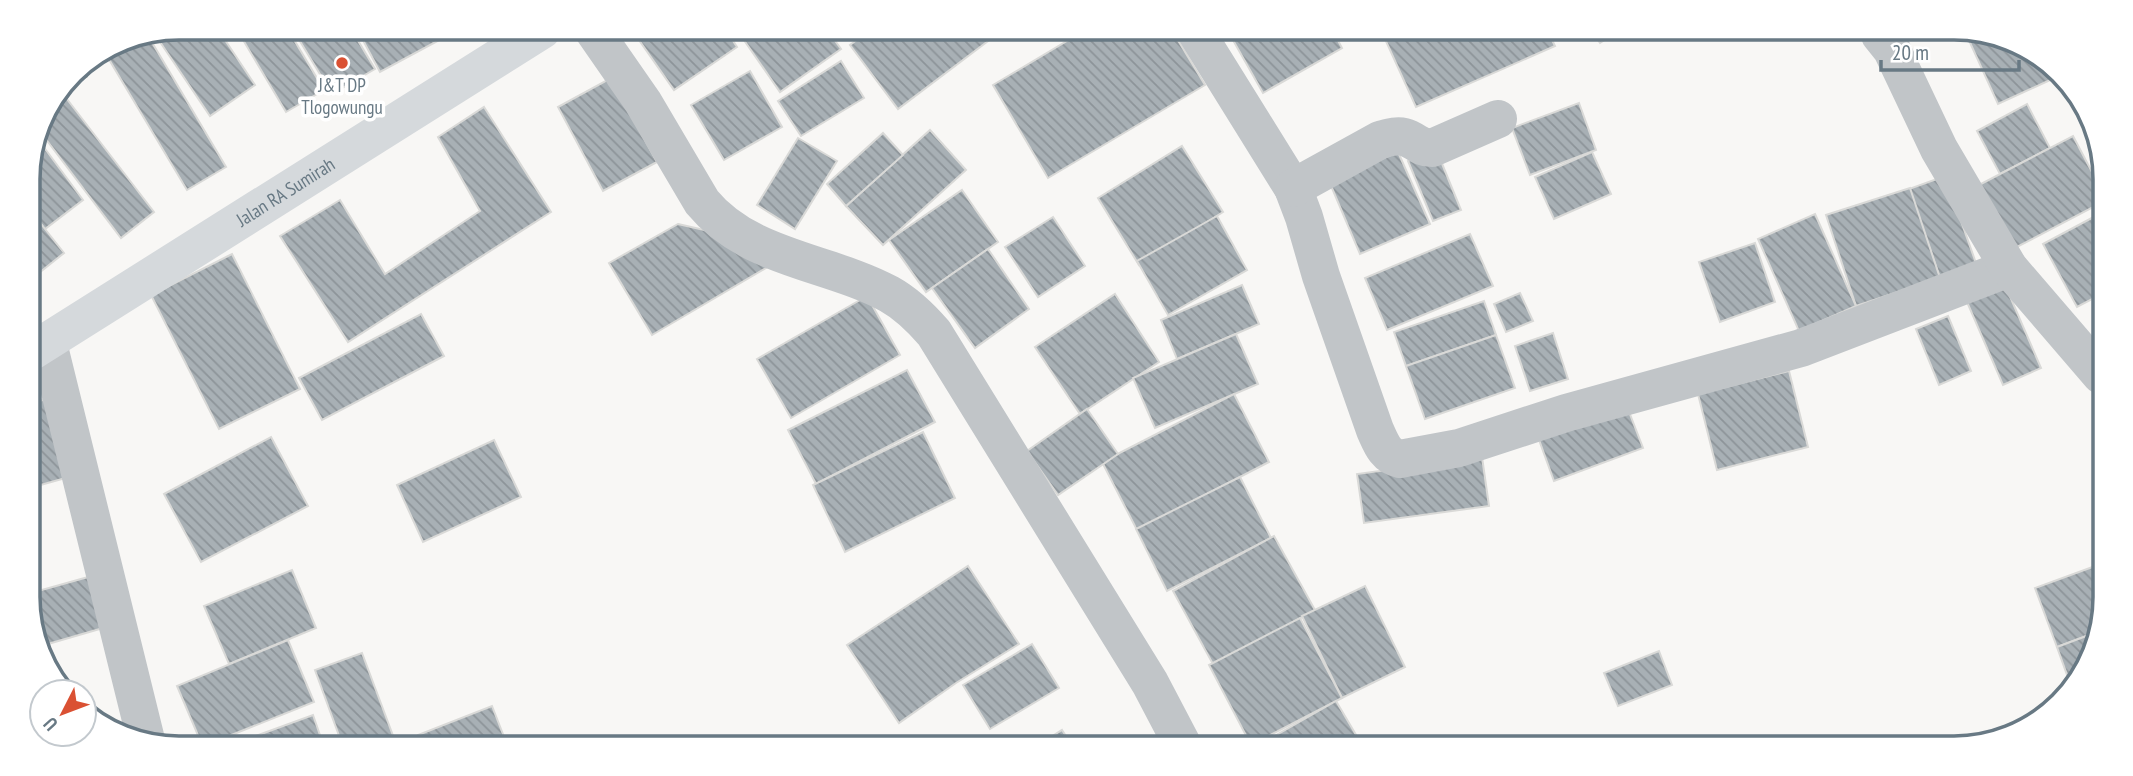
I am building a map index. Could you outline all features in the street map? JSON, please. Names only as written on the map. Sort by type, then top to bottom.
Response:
[{"type":"main road","name":"Jalan RA Sumirah","points":[[41,346],[526,40]]},
{"type":"street","points":[[600,40],[643,102],[702,202],[714,216],[739,234],[773,251],[892,295],[934,332],[1150,683],[1178,735]]},
{"type":"street","points":[[1201,40],[1293,188],[1375,430],[1384,450],[1391,457],[1400,459],[1459,448],[1566,413],[1801,348],[2009,268]]},
{"type":"street","points":[[1884,40],[1892,50],[1939,149],[2009,268],[2093,366]]},
{"type":"street","points":[[1293,188],[1380,140],[1395,136],[1406,137],[1422,148],[1432,148],[1498,119]]},
{"type":"street","points":[[41,357],[143,730]]},
{"type":"building","points":[[225,40],[255,85],[210,116],[160,41]]},
{"type":"building","points":[[243,40],[294,40],[324,90],[286,112]]},
{"type":"building","points":[[299,40],[358,40],[375,69],[332,94]]},
{"type":"building","points":[[363,40],[439,40],[380,72]]},
{"type":"building","points":[[639,40],[732,40],[737,47],[674,90]]},
{"type":"building","points":[[744,40],[834,40],[841,49],[780,92]]},
{"type":"building","points":[[857,40],[989,40],[898,109],[850,45]]},
{"type":"building","points":[[1069,40],[1178,40],[1205,85],[1048,178],[993,85]]},
{"type":"building","points":[[1233,40],[1338,40],[1342,48],[1263,93]]},
{"type":"building","points":[[1385,40],[1552,40],[1555,46],[1416,107]]},
{"type":"building","points":[[1969,41],[2015,55],[2051,80],[1998,104]]},
{"type":"building","points":[[152,43],[226,167],[187,190],[110,59]]},
{"type":"building","points":[[841,61],[864,98],[801,136],[778,101]]},
{"type":"building","points":[[750,71],[782,127],[724,160],[691,105]]},
{"type":"building","points":[[611,78],[657,162],[603,191],[558,107]]},
{"type":"building","points":[[67,99],[154,212],[121,238],[46,140]]},
{"type":"building","points":[[1579,103],[1596,150],[1530,175],[1512,128]]},
{"type":"building","points":[[2027,104],[2050,148],[2000,174],[1977,131]]},
{"type":"building","points":[[484,107],[551,212],[348,342],[280,236],[340,200],[385,274],[480,211],[438,137]]},
{"type":"building","points":[[930,130],[966,170],[883,245],[846,206]]},
{"type":"building","points":[[883,133],[903,155],[846,206],[827,184]]},
{"type":"building","points":[[2073,136],[2093,173],[2093,207],[2013,249],[1979,185]]},
{"type":"building","points":[[798,138],[837,161],[795,229],[757,205]]},
{"type":"building","points":[[1182,146],[1223,212],[1139,265],[1098,198]]},
{"type":"building","points":[[44,147],[83,200],[45,229],[41,224],[41,161]]},
{"type":"building","points":[[1436,149],[1461,210],[1433,221],[1408,161]]},
{"type":"building","points":[[1398,152],[1430,224],[1360,254],[1329,181]]},
{"type":"building","points":[[1592,152],[1611,194],[1554,219],[1535,177]]},
{"type":"building","points":[[1945,176],[1977,266],[1940,278],[1909,189]]},
{"type":"building","points":[[1910,188],[1940,278],[1856,306],[1826,215]]},
{"type":"building","points":[[962,190],[998,242],[926,292],[889,240]]},
{"type":"building","points":[[1815,214],[1856,306],[1799,331],[1758,239]]},
{"type":"building","points":[[1217,216],[1247,270],[1168,315],[1137,261]]},
{"type":"building","points":[[1053,217],[1085,266],[1038,297],[1005,247]]},
{"type":"building","points":[[2093,217],[2093,299],[2077,307],[2043,244]]},
{"type":"building","points":[[41,224],[64,253],[41,272]]},
{"type":"building","points":[[678,224],[726,235],[771,265],[652,335],[609,263]]},
{"type":"building","points":[[1470,234],[1493,286],[1387,330],[1365,278]]},
{"type":"building","points":[[1755,243],[1775,302],[1720,322],[1699,262]]},
{"type":"building","points":[[988,249],[1029,309],[975,348],[932,288]]},
{"type":"building","points":[[232,254],[300,389],[219,429],[151,295]]},
{"type":"building","points":[[2002,278],[2041,368],[2003,385],[1964,295]]},
{"type":"building","points":[[1242,285],[1259,324],[1177,359],[1161,320]]},
{"type":"building","points":[[1520,293],[1533,321],[1506,332],[1494,304]]},
{"type":"building","points":[[1115,294],[1159,362],[1080,414],[1035,347]]},
{"type":"building","points":[[867,296],[900,355],[791,418],[757,359]]},
{"type":"building","points":[[1484,301],[1496,335],[1406,366],[1394,332]]},
{"type":"building","points":[[421,314],[444,356],[322,420],[299,378]]},
{"type":"building","points":[[1948,316],[1971,371],[1939,385],[1916,329]]},
{"type":"building","points":[[1553,333],[1568,379],[1530,391],[1515,346]]},
{"type":"building","points":[[1236,334],[1258,384],[1155,428],[1133,378]]},
{"type":"building","points":[[1496,335],[1515,388],[1425,419],[1406,366]]},
{"type":"building","points":[[907,370],[935,422],[816,484],[788,430]]},
{"type":"building","points":[[1789,371],[1808,447],[1717,470],[1698,394]]},
{"type":"building","points":[[1234,394],[1269,462],[1137,530],[1102,462]]},
{"type":"building","points":[[46,399],[69,477],[40,485],[40,401]]},
{"type":"building","points":[[1626,404],[1643,448],[1554,481],[1538,437]]},
{"type":"building","points":[[1087,409],[1118,454],[1058,495],[1027,451]]},
{"type":"building","points":[[923,432],[955,498],[845,552],[813,485]]},
{"type":"building","points":[[271,437],[308,506],[201,562],[164,494]]},
{"type":"building","points":[[494,440],[521,497],[423,542],[397,485]]},
{"type":"building","points":[[1482,457],[1489,506],[1364,523],[1357,474]]},
{"type":"building","points":[[1240,477],[1271,538],[1167,591],[1136,529]]},
{"type":"building","points":[[1274,536],[1315,610],[1214,666],[1173,591]]},
{"type":"building","points":[[968,566],[1019,644],[899,723],[847,645]]},
{"type":"building","points":[[2093,567],[2093,597],[2086,636],[2057,647],[2035,588]]},
{"type":"building","points":[[292,570],[316,628],[229,664],[204,606]]},
{"type":"building","points":[[88,577],[103,628],[49,644],[41,615],[40,590]]},
{"type":"building","points":[[1365,586],[1405,667],[1342,698],[1302,616]]},
{"type":"building","points":[[1300,618],[1342,698],[1270,735],[1246,735],[1209,665]]},
{"type":"building","points":[[2086,636],[2067,676],[2057,647]]},
{"type":"building","points":[[288,640],[314,702],[229,736],[198,736],[177,686]]},
{"type":"building","points":[[1032,644],[1059,688],[990,729],[963,685]]},
{"type":"building","points":[[1659,651],[1672,685],[1618,706],[1604,673]]},
{"type":"building","points":[[362,653],[393,736],[339,736],[315,670]]},
{"type":"building","points":[[1336,701],[1356,735],[1276,735]]},
{"type":"building","points":[[492,706],[504,736],[418,736]]},
{"type":"building","points":[[313,715],[320,736],[256,736]]},
{"type":"building","points":[[1062,730],[1066,736],[1053,736]]},
{"type":"place","name":"J&T DP Tlogowungu","points":[[342,63]]}]
